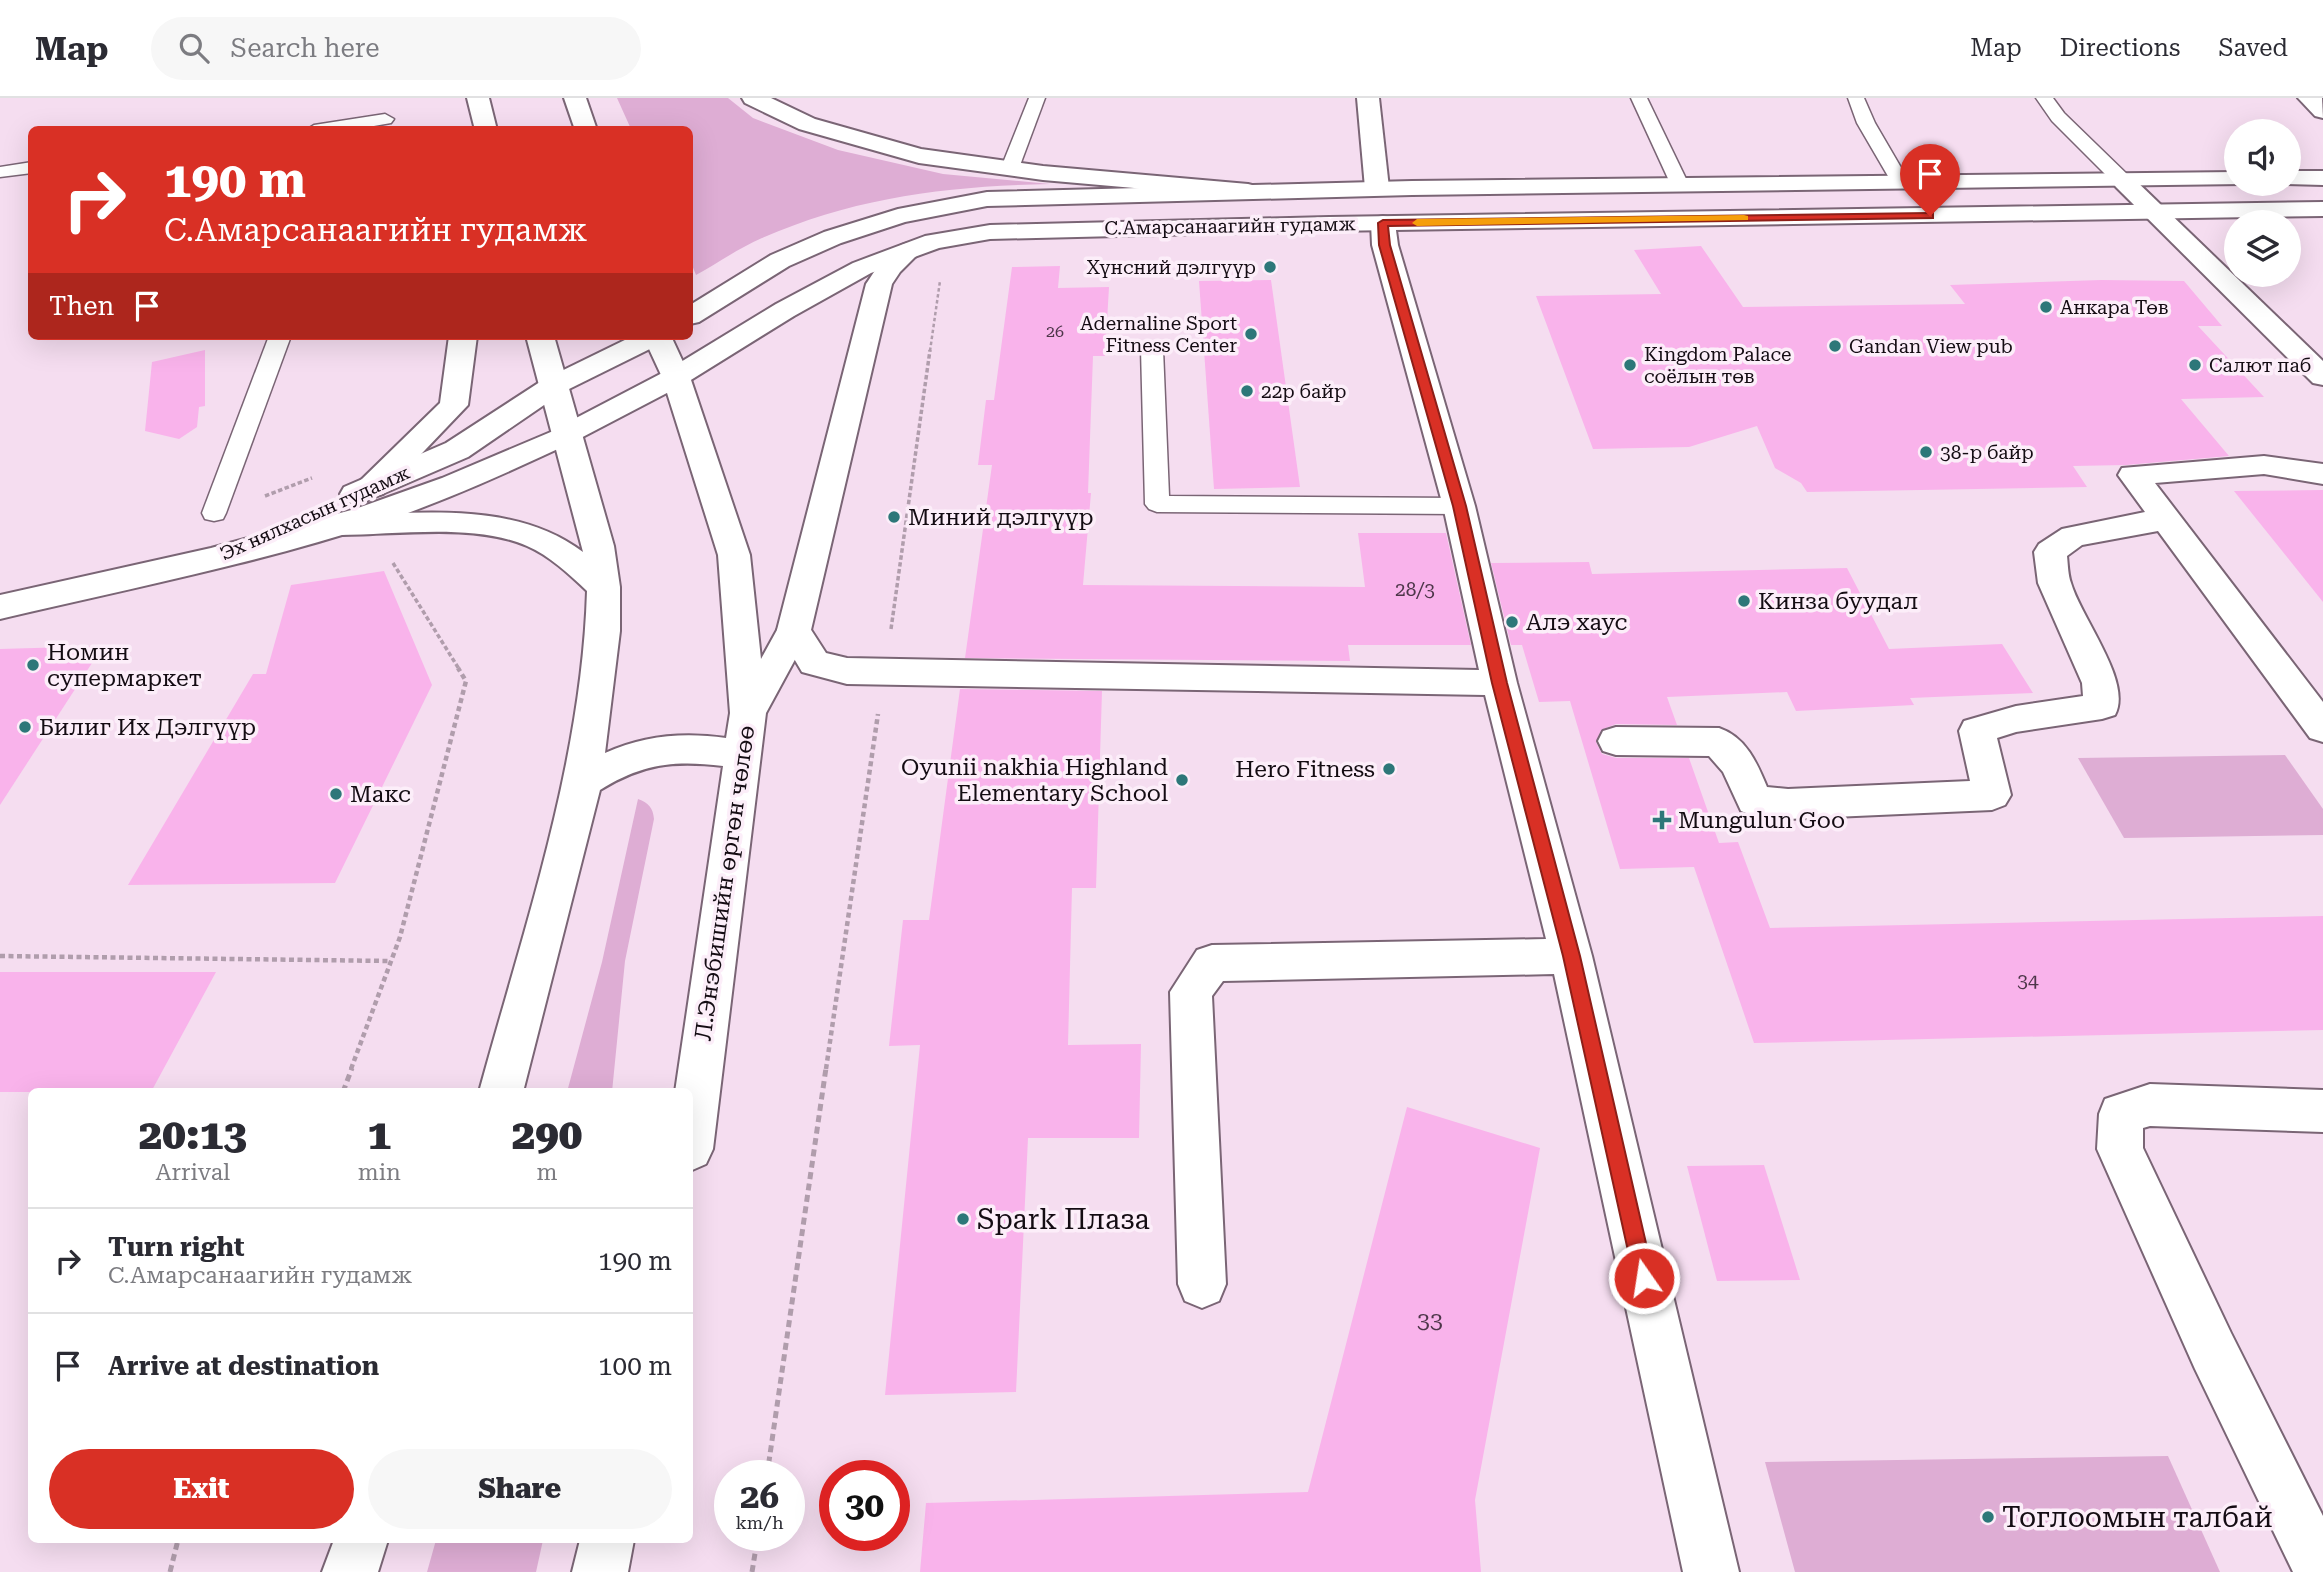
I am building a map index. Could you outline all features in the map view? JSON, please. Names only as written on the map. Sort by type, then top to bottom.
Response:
[{"type":"main road","points":[[478,98],[485,126]]},
{"type":"main road","points":[[575,98],[585,126]]},
{"type":"main road","points":[[753,98],[807,124],[919,156],[1010,168],[1248,191]]},
{"type":"main road","points":[[1368,98],[1385,245],[1460,506],[1499,683],[1571,956],[1711,1572]]},
{"type":"main road","points":[[2309,98],[2323,111]]},
{"type":"main road","points":[[2301,178],[2323,178]]},
{"type":"main road","name":"С.Амарсанаагийн гудамж","points":[[676,377],[785,310],[862,268],[934,240],[990,232],[1680,186],[2224,179]]},
{"type":"main road","points":[[2124,182],[2323,377]]},
{"type":"main road","points":[[693,314],[808,247],[880,221],[944,205],[987,199],[1248,191]]},
{"type":"main road","name":"С.Амарсанаагийн гудамж","points":[[1248,191],[1380,206],[2153,212],[2323,209]]},
{"type":"main road","points":[[748,713],[794,630],[879,284],[890,267],[908,251]]},
{"type":"main road","points":[[372,487],[454,405],[462,340]]},
{"type":"main road","points":[[502,1088],[583,782],[603,631],[604,587],[598,546],[565,435],[541,340]]},
{"type":"main road","name":"Эх нялхасын гудамж","points":[[213,558],[307,513],[457,450],[553,386],[647,340]]},
{"type":"main road","name":"Л.Энэбишийн өргөн чөлөө","points":[[657,340],[676,377],[734,555],[748,713],[693,1127]]},
{"type":"main road","name":"Эх нялхасын гудамж","points":[[213,558],[339,525],[461,482],[565,435],[676,377]]},
{"type":"main road","points":[[2323,474],[2264,465],[2133,475],[2323,728]]},
{"type":"main road","points":[[1616,741],[1719,742],[1739,765],[1754,801],[1787,804],[1992,795],[1977,731],[2016,719],[2102,706],[2100,683],[2054,583],[2050,552],[2073,536],[2165,519]]},
{"type":"main road","points":[[339,525],[484,526],[529,535],[565,553],[604,587]]},
{"type":"main road","points":[[0,607],[213,558]]},
{"type":"main road","points":[[794,630],[814,663],[847,671],[1499,683]]},
{"type":"main road","points":[[583,782],[630,756],[656,749],[681,747],[744,755]]},
{"type":"main road","points":[[1202,1284],[1191,992],[1212,963],[1571,956]]},
{"type":"main road","points":[[2322,1572],[2213,1351],[2120,1149],[2120,1114],[2150,1105],[2323,1111]]},
{"type":"main road","points":[[350,1572],[359,1543]]},
{"type":"main road","points":[[600,1572],[606,1543]]},
{"type":"lane","points":[[361,126],[385,124],[383,98]]},
{"type":"lane","points":[[1010,168],[1037,98]]},
{"type":"lane","points":[[1639,98],[1680,186]]},
{"type":"lane","points":[[1856,98],[1866,123],[1901,183]]},
{"type":"lane","points":[[2044,98],[2058,117],[2124,182]]},
{"type":"lane","points":[[0,172],[28,168]]},
{"type":"lane","points":[[214,513],[279,340]]},
{"type":"lane","points":[[1152,349],[1157,504],[1460,506]]},
{"type":"path","points":[[890,635],[941,272]]},
{"type":"path","points":[[214,513],[309,481],[318,474]]},
{"type":"path","points":[[344,1088],[400,937],[466,681],[388,556]]},
{"type":"path","points":[[768,1460],[880,706]]},
{"type":"path","points":[[0,956],[391,961]]},
{"type":"path","points":[[170,1572],[177,1543]]},
{"type":"path","points":[[752,1572],[755,1551]]},
{"type":"shaded area","points":[[617,98],[728,98],[753,118],[838,150],[943,174],[1050,184],[939,191],[868,203],[797,224],[762,238],[696,275],[693,268],[693,126],[630,126]]},
{"type":"shaded area","points":[[2285,755],[2323,809],[2323,835],[2124,838],[2078,758]]},
{"type":"shaded area","points":[[638,799],[650,806],[654,819],[625,961],[612,1088],[568,1088],[602,962]]},
{"type":"shaded area","name":"Тоглоомын талбай","points":[[2168,1456],[2220,1572],[1795,1572],[1765,1462]]},
{"type":"shaded area","points":[[435,1543],[542,1543],[536,1572],[427,1572]]},
{"type":"building","points":[[1701,246],[1743,307],[1965,304],[1950,285],[2101,280],[2184,281],[2222,326],[2198,326],[2264,397],[2181,399],[2229,456],[2126,465],[2073,466],[2087,487],[1807,492],[1801,483],[1775,468],[1757,426],[1689,447],[1593,449],[1536,296],[1661,294],[1634,250]]},
{"type":"building","points":[[1060,266],[1058,288],[1109,287],[1105,356],[1093,356],[1088,493],[1091,493],[1083,585],[1365,587],[1358,533],[1446,533],[1471,645],[1348,645],[1350,661],[965,658],[992,465],[978,465],[986,400],[994,400],[1012,267]]},
{"type":"building","name":"22р байр","points":[[1271,280],[1300,487],[1214,489],[1199,281]]},
{"type":"building","points":[[205,350],[205,406],[199,407],[197,427],[179,439],[145,431],[152,362]]},
{"type":"building","points":[[2323,490],[2323,602],[2234,491]]},
{"type":"building","points":[[1589,562],[1592,574],[1847,568],[1889,649],[2002,644],[2033,693],[1910,698],[1914,705],[1796,711],[1787,692],[1667,697],[1677,725],[1616,724],[1601,730],[1596,742],[1602,754],[1616,758],[1689,758],[1719,843],[1738,842],[1770,928],[2323,916],[2323,1030],[1754,1043],[1694,867],[1620,869],[1570,701],[1539,702],[1522,645],[1511,645],[1491,563]]},
{"type":"building","points":[[384,571],[432,685],[335,883],[128,885],[253,674],[266,674],[291,585]]},
{"type":"building","name":"Билиг Их Дэлгүүр","points":[[103,646],[0,805],[0,649]]},
{"type":"building","points":[[960,689],[1102,691],[1096,888],[1072,888],[1068,1045],[1141,1044],[1139,1138],[1028,1138],[1016,1392],[885,1395],[920,1045],[889,1046],[903,920],[929,920]]},
{"type":"building","points":[[0,972],[216,972],[153,1088],[28,1088],[28,1092],[0,1092]]},
{"type":"building","points":[[1407,1107],[1540,1148],[1475,1500],[1481,1572],[920,1572],[926,1503],[1308,1492]]},
{"type":"building","points":[[1764,1165],[1800,1280],[1717,1281],[1687,1166]]},
{"type":"slow traffic","points":[[1417,223],[1744,218]]},
{"type":"place","name":"Хүнсний дэлгүүр","points":[[1270,267]]},
{"type":"place","name":"Анкара Төв","points":[[2046,307]]},
{"type":"place","name":"Adernaline Sport Fitness Center","points":[[1251,334]]},
{"type":"place","name":"Gandan View pub","points":[[1835,346]]},
{"type":"place","name":"Kingdom Palace соёлын төв","points":[[1630,365]]},
{"type":"place","name":"Салют паб","points":[[2195,365]]},
{"type":"place","name":"22р байр","points":[[1247,391]]},
{"type":"place","name":"38-р байр","points":[[1926,452]]},
{"type":"place","name":"Миний дэлгүүр","points":[[894,517]]},
{"type":"place","name":"Кинза буудал","points":[[1744,601]]},
{"type":"place","name":"Алэ хаус","points":[[1512,622]]},
{"type":"place","name":"Номин супермаркет","points":[[33,665]]},
{"type":"place","name":"Билиг Их Дэлгүүр","points":[[25,727]]},
{"type":"place","name":"Hero Fitness","points":[[1389,769]]},
{"type":"place","name":"Oyunii nakhia Highland Elementary School","points":[[1182,780]]},
{"type":"place","name":"Макс","points":[[336,794]]},
{"type":"place","name":"Mungulun Goo","points":[[1662,820]]},
{"type":"place","name":"Spark Плаза","points":[[963,1219]]},
{"type":"place","name":"Тоглоомын талбай","points":[[1988,1517]]},
{"type":"route","points":[[1644,1278],[1571,956],[1499,683],[1460,506],[1385,245],[1383,223],[1930,216]]}]
